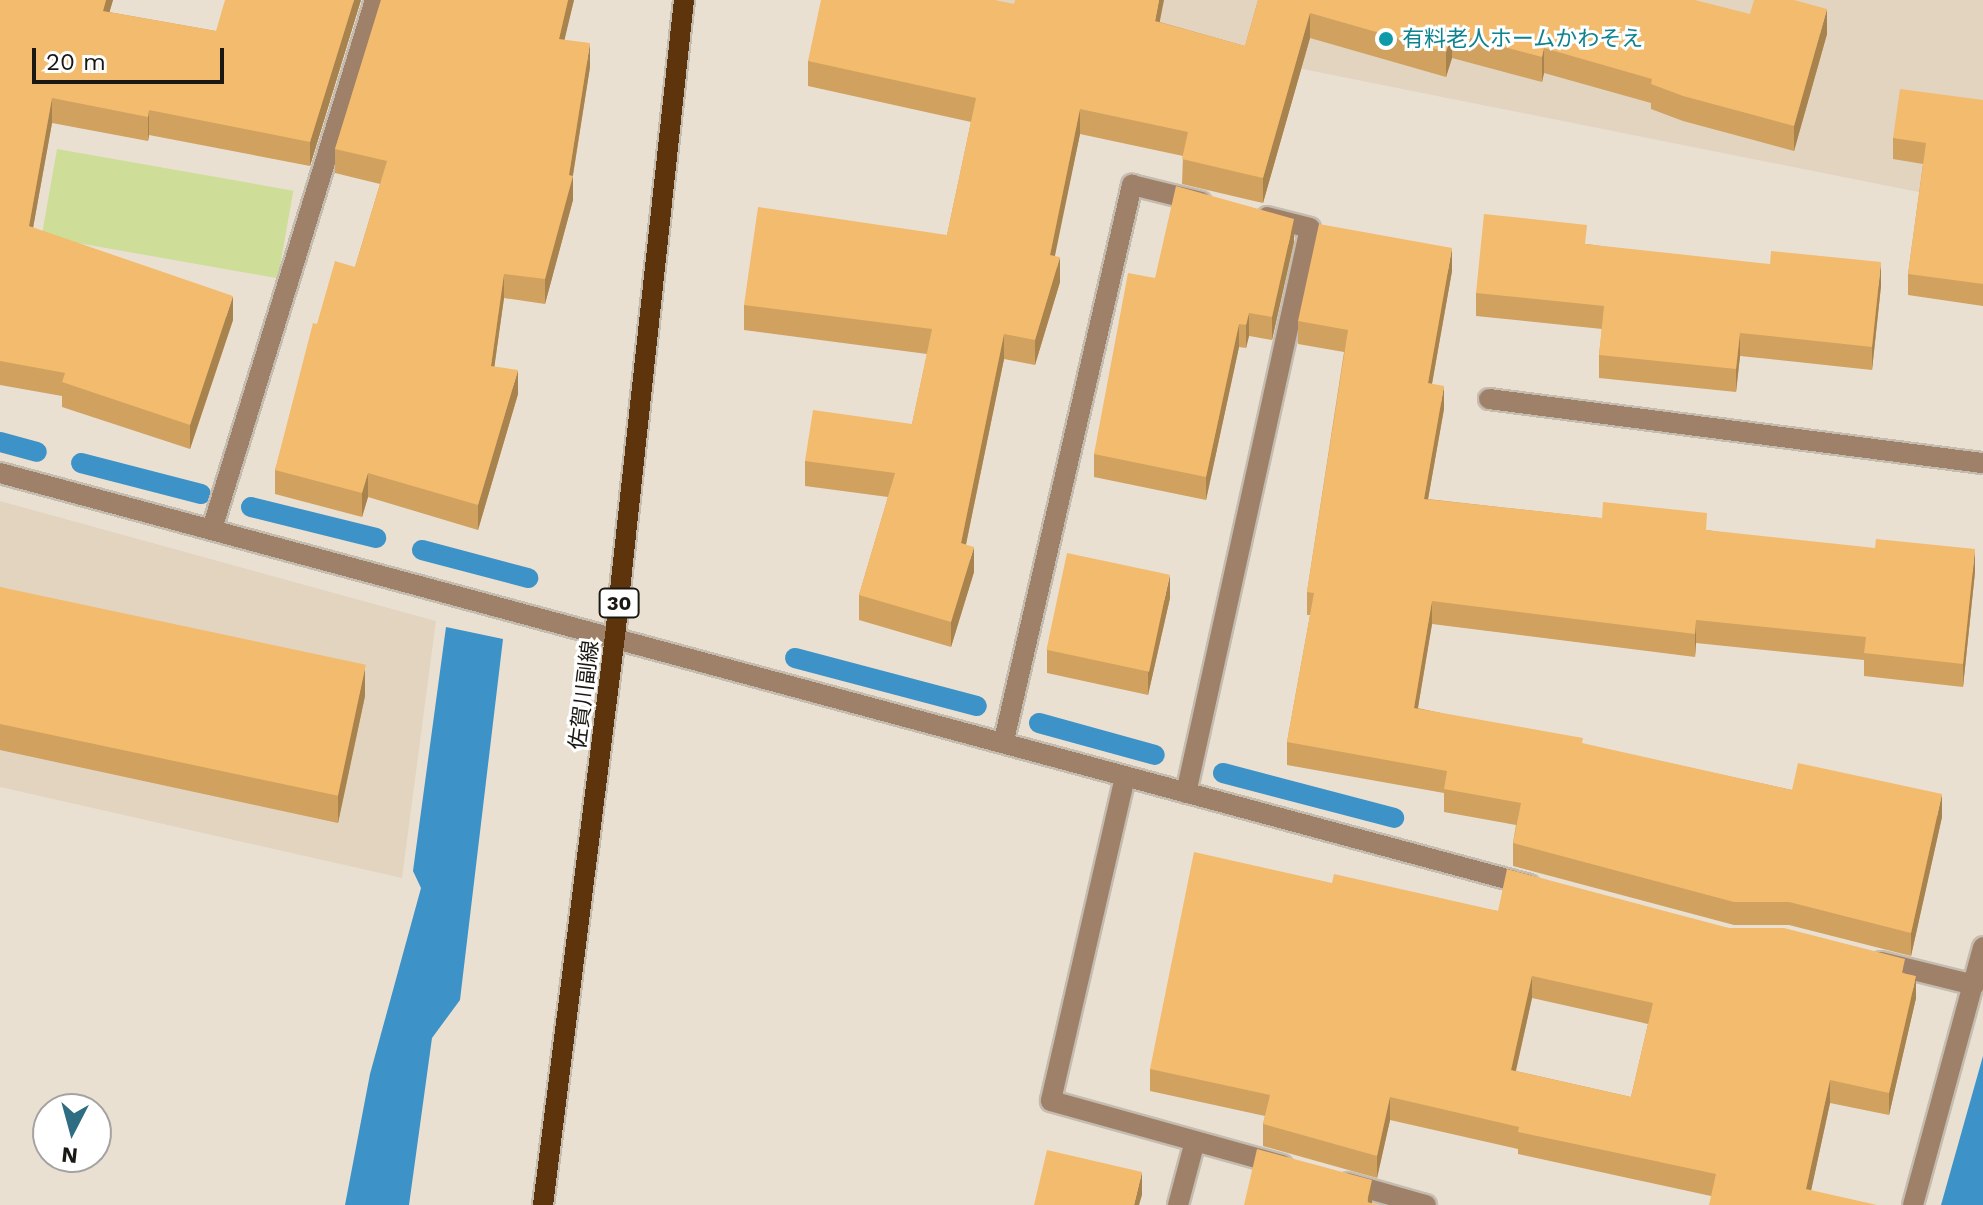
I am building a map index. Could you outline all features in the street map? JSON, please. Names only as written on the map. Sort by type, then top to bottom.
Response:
[{"type":"main road","name":"佐賀川副線","points":[[543,1205],[615,636],[684,0]]},
{"type":"street","points":[[212,529],[375,0]]},
{"type":"street","points":[[1004,740],[1132,185],[1221,206]]},
{"type":"street","points":[[1186,793],[1310,228],[1251,214]]},
{"type":"street","points":[[1489,399],[1983,463]]},
{"type":"street","points":[[0,473],[1004,740],[1125,777],[1550,890]]},
{"type":"street","points":[[1125,777],[1051,1101],[1303,1171]]},
{"type":"street","points":[[1913,1205],[1983,947]]},
{"type":"street","points":[[1858,956],[1974,985]]},
{"type":"street","points":[[1178,1205],[1195,1141]]},
{"type":"street","points":[[1334,1179],[1426,1205]]},
{"type":"shaded area","points":[[996,0],[1983,0],[1983,205],[1227,54],[995,4]]},
{"type":"shaded area","points":[[0,501],[436,621],[402,878],[0,787]]},
{"type":"green space","points":[[57,149],[293,191],[278,278],[42,237]]},
{"type":"water","points":[[446,627],[503,639],[460,1000],[432,1038],[409,1205],[345,1205],[370,1074],[421,888],[413,871]]},
{"type":"water","points":[[1983,1056],[1983,1205],[1941,1205]]},
{"type":"building","points":[[0,0],[106,0],[103,11],[216,31],[225,0],[354,0],[310,142],[149,110],[148,117],[52,98],[29,226],[233,296],[190,425],[62,382],[65,373],[0,361]]},
{"type":"building","points":[[381,0],[568,0],[559,39],[590,43],[569,175],[573,176],[545,279],[504,274],[491,366],[518,370],[478,505],[368,473],[362,493],[275,470],[313,323],[317,324],[335,261],[355,267],[387,161],[335,149]]},
{"type":"building","points":[[821,0],[995,0],[1014,4],[1015,0],[1159,0],[1155,21],[1245,46],[1258,0],[1695,0],[1750,14],[1754,0],[1794,0],[1827,9],[1794,126],[1683,96],[1651,84],[1652,79],[1544,48],[1542,57],[1452,33],[1446,52],[1310,13],[1263,178],[1182,159],[1188,132],[1080,109],[1050,255],[1060,257],[1035,340],[1004,334],[961,543],[974,547],[951,622],[859,595],[895,473],[805,461],[813,410],[912,424],[932,329],[744,305],[758,207],[947,235],[976,98],[808,61]]},
{"type":"building","points":[[1900,89],[1983,100],[1983,284],[1908,274],[1926,143],[1893,138]]},
{"type":"building","points":[[1176,186],[1294,219],[1272,317],[1249,313],[1246,325],[1239,324],[1206,477],[1094,454],[1128,273],[1155,278]]},
{"type":"building","points":[[1484,214],[1587,225],[1585,244],[1770,264],[1771,251],[1881,262],[1872,347],[1740,333],[1736,369],[1599,355],[1604,306],[1476,293]]},
{"type":"building","points":[[1319,224],[1452,248],[1428,383],[1444,386],[1424,499],[1602,518],[1603,502],[1707,513],[1706,530],[1875,548],[1876,539],[1975,549],[1963,664],[1864,653],[1866,637],[1696,620],[1695,634],[1432,601],[1414,708],[1583,738],[1582,743],[1792,790],[1798,763],[1942,794],[1911,933],[1789,902],[1734,902],[1513,843],[1521,803],[1444,789],[1447,771],[1287,742],[1314,593],[1307,592],[1348,330],[1298,321]]},
{"type":"building","points":[[1067,553],[1170,575],[1149,672],[1046,650]]},
{"type":"building","points":[[0,587],[366,665],[338,796],[0,724]]},
{"type":"building","points":[[1194,852],[1332,883],[1334,874],[1498,911],[1507,869],[1729,928],[1784,928],[1905,959],[1902,973],[1916,976],[1889,1093],[1830,1080],[1806,1189],[1877,1205],[1709,1205],[1716,1174],[1518,1132],[1519,1127],[1390,1097],[1377,1156],[1263,1124],[1270,1095],[1150,1069]],"holes":[[[1532,976],[1653,1003],[1631,1097],[1511,1070]]]},
{"type":"building","points":[[1257,1149],[1372,1180],[1367,1202],[1379,1205],[1244,1205]]},
{"type":"building","points":[[1047,1150],[1142,1172],[1134,1205],[1034,1205]]},
{"type":"waterway","points":[[0,442],[37,452]]},
{"type":"waterway","points":[[81,463],[201,494]]},
{"type":"waterway","points":[[251,507],[376,538]]},
{"type":"waterway","points":[[422,550],[528,578]]},
{"type":"waterway","points":[[795,658],[977,706]]},
{"type":"waterway","points":[[1039,723],[1155,755]]},
{"type":"waterway","points":[[1223,773],[1394,818]]},
{"type":"place","name":"有料老人ホームかわそえ","points":[[1386,39]]}]
